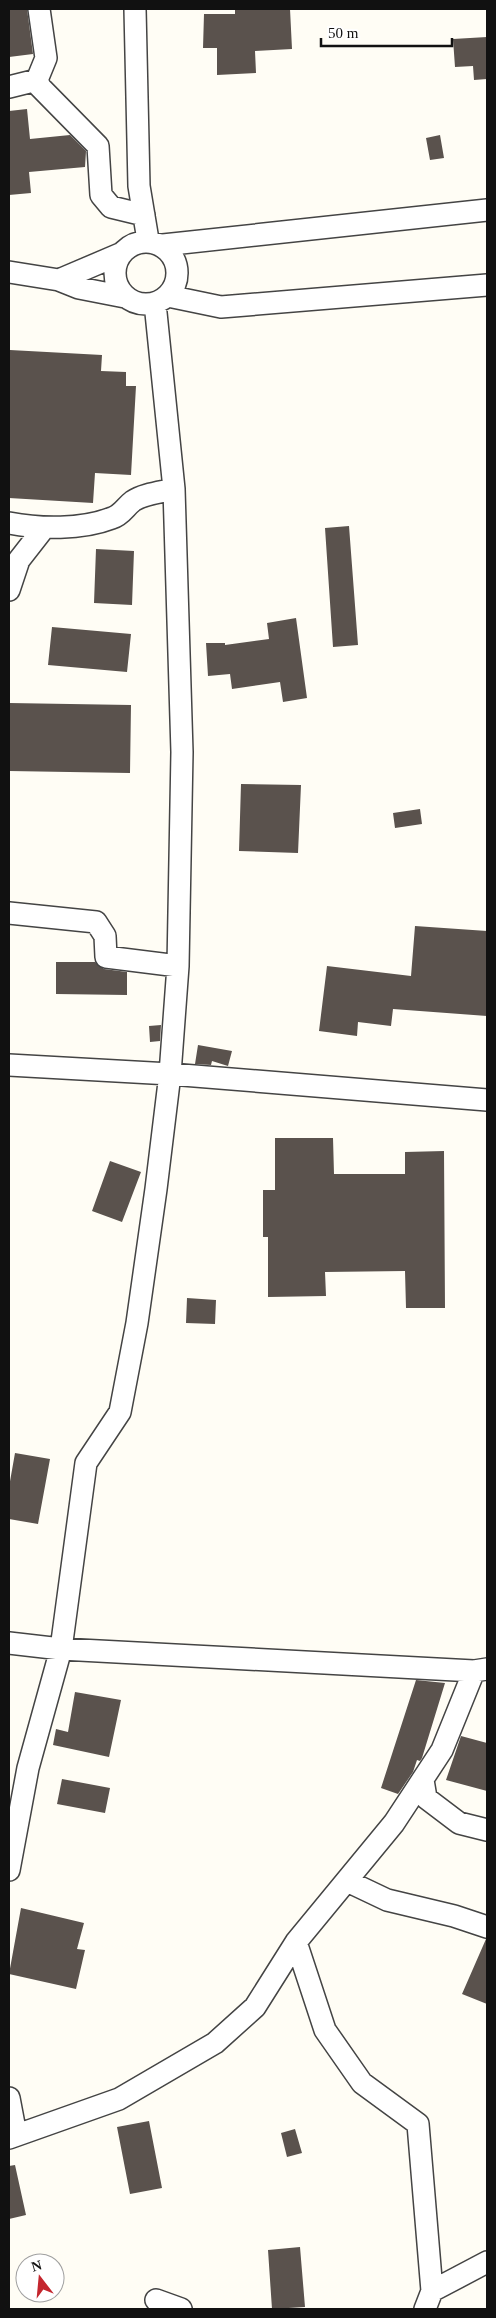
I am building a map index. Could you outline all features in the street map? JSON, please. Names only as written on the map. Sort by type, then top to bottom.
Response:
[{"type":"street","points":[[39,9],[46,58],[37,80],[40,87],[98,146],[101,195],[111,207],[144,215]]},
{"type":"street","points":[[9,1870],[28,1768],[61,1649],[86,1463],[120,1412],[137,1323],[170,1074],[178,966],[182,752],[174,489],[162,300],[178,279],[176,260],[155,243],[144,215],[139,186],[136,9]]},
{"type":"street","points":[[9,88],[37,80]]},
{"type":"street","points":[[59,280],[120,254],[132,244],[487,210]]},
{"type":"street","points":[[120,254],[114,268],[116,284],[125,297]]},
{"type":"street","points":[[9,272],[59,280],[79,288],[125,297],[139,304],[162,300],[221,307],[487,285]]},
{"type":"street","points":[[19,560],[9,523],[44,528],[107,520],[125,511],[134,501],[174,489]]},
{"type":"street","points":[[9,590],[19,560],[44,528]]},
{"type":"street","points":[[9,913],[96,922],[105,936],[106,957],[178,966]]},
{"type":"street","points":[[9,1065],[170,1074],[487,1100]]},
{"type":"street","points":[[9,1643],[61,1649],[481,1670],[442,1750],[423,1780],[394,1823],[296,1942],[255,2007],[215,2043],[119,2099],[12,2136],[9,2098]]},
{"type":"street","points":[[423,1780],[426,1798],[459,1823],[487,1830]]},
{"type":"street","points":[[347,1881],[387,1900],[454,1916],[487,1927]]},
{"type":"street","points":[[296,1942],[325,2030],[362,2083],[418,2124],[429,2300],[487,2262]]},
{"type":"street","points":[[156,2300],[181,2309]]},
{"type":"building","points":[[9,9],[27,9],[33,54],[9,57]]},
{"type":"building","points":[[235,9],[290,9],[292,49],[255,51],[256,73],[217,75],[217,48],[203,48],[204,14],[235,14]]},
{"type":"building","points":[[487,37],[487,79],[474,80],[473,66],[455,67],[453,39]]},
{"type":"building","points":[[27,109],[30,139],[70,135],[86,151],[85,167],[29,172],[31,193],[9,195],[9,111]]},
{"type":"building","points":[[440,135],[444,158],[430,160],[426,138]]},
{"type":"building","points":[[10,350],[102,355],[101,371],[126,372],[126,386],[136,386],[131,475],[95,473],[93,503],[9,498]]},
{"type":"building","points":[[349,526],[358,645],[333,647],[325,528]]},
{"type":"building","points":[[96,549],[134,551],[132,605],[94,603]]},
{"type":"building","points":[[296,618],[307,698],[283,702],[280,682],[232,689],[230,674],[208,676],[206,643],[225,643],[225,645],[269,639],[267,623]]},
{"type":"building","points":[[52,627],[131,634],[127,672],[48,665]]},
{"type":"building","points":[[9,703],[131,705],[130,773],[9,771]]},
{"type":"building","points":[[241,784],[301,785],[298,853],[239,851]]},
{"type":"building","points":[[420,809],[422,824],[395,828],[393,813]]},
{"type":"building","points":[[415,926],[487,931],[487,1016],[393,1009],[391,1026],[358,1022],[357,1036],[319,1031],[327,966],[411,976]]},
{"type":"building","points":[[56,962],[95,962],[104,969],[127,972],[127,995],[56,994]]},
{"type":"building","points":[[161,1025],[160,1041],[150,1042],[149,1026]]},
{"type":"building","points":[[198,1045],[232,1051],[228,1066],[212,1061],[211,1065],[195,1064]]},
{"type":"building","points":[[275,1138],[333,1138],[334,1174],[405,1174],[405,1152],[444,1151],[445,1308],[406,1308],[405,1271],[325,1272],[326,1296],[268,1297],[268,1237],[263,1237],[263,1190],[275,1190]]},
{"type":"building","points":[[110,1161],[141,1172],[122,1222],[92,1211]]},
{"type":"building","points":[[187,1298],[216,1300],[215,1324],[186,1323]]},
{"type":"building","points":[[15,1453],[50,1459],[38,1524],[9,1519],[9,1487]]},
{"type":"building","points":[[416,1680],[445,1683],[422,1758],[420,1761],[417,1760],[413,1772],[398,1794],[381,1788]]},
{"type":"building","points":[[75,1692],[121,1700],[109,1757],[53,1745],[56,1729],[68,1732]]},
{"type":"building","points":[[461,1736],[487,1743],[487,1791],[446,1780]]},
{"type":"building","points":[[62,1779],[110,1788],[105,1813],[57,1804]]},
{"type":"building","points":[[21,1908],[84,1923],[77,1949],[85,1950],[76,1989],[9,1974]]},
{"type":"building","points":[[487,1939],[487,2004],[462,1994]]},
{"type":"building","points":[[149,2121],[162,2188],[130,2194],[117,2127]]},
{"type":"building","points":[[295,2129],[302,2153],[287,2157],[281,2133]]},
{"type":"building","points":[[15,2165],[26,2215],[9,2219],[9,2166]]},
{"type":"building","points":[[300,2247],[305,2307],[272,2309],[268,2250]]}]
